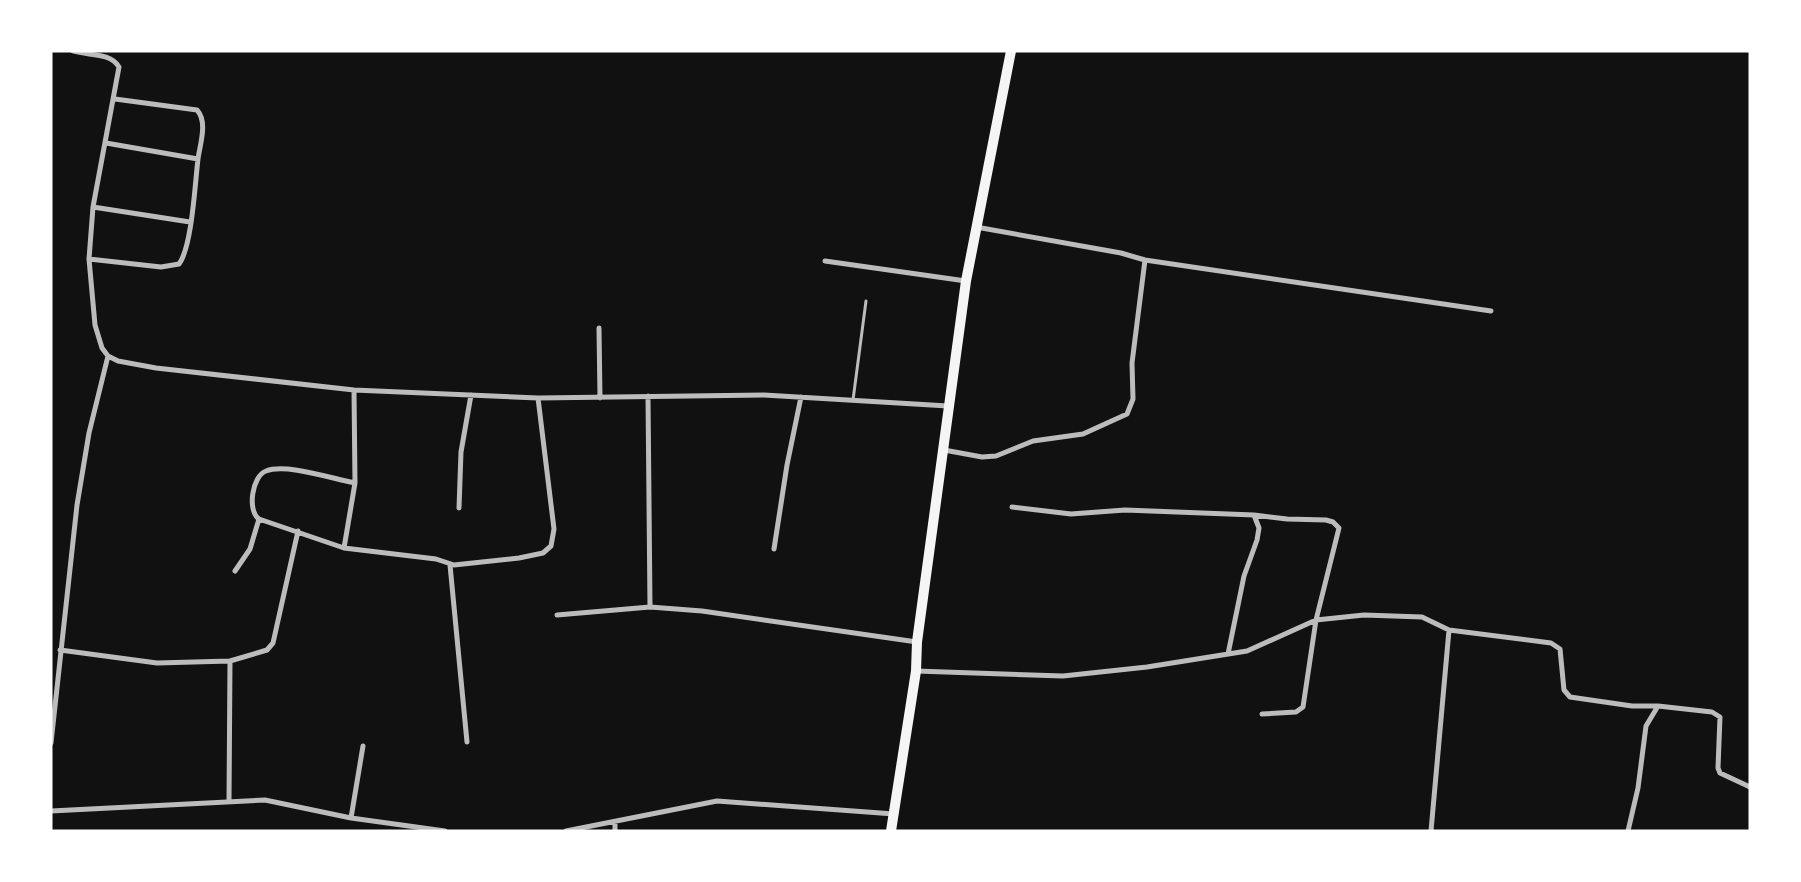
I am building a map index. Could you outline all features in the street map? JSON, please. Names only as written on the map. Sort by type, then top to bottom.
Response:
[{"type":"main road","points":[[892,831],[916,671],[948,406],[966,281],[1011,51]]},
{"type":"street","points":[[73,51],[108,57],[116,61],[119,68],[115,99],[94,207],[89,259],[95,325],[102,348],[108,356],[130,365],[354,390],[538,398],[764,395],[948,406]]},
{"type":"street","points":[[89,259],[170,267],[178,264],[184,257],[190,222],[203,122],[202,116],[197,110],[115,99]]},
{"type":"street","points":[[106,144],[198,159]]},
{"type":"street","points":[[94,207],[190,222]]},
{"type":"street","points":[[976,227],[1121,253],[1145,260],[1491,311]]},
{"type":"street","points":[[944,450],[982,457],[996,456],[1032,441],[1083,434],[1127,414],[1133,399],[1132,363],[1145,260]]},
{"type":"street","points":[[825,261],[966,281]]},
{"type":"street","points":[[598,328],[600,398]]},
{"type":"street","points":[[51,743],[77,505],[89,433],[108,356]]},
{"type":"street","points":[[344,548],[355,483],[354,390]]},
{"type":"street","points":[[459,508],[461,452],[470,395]]},
{"type":"street","points":[[648,396],[650,607]]},
{"type":"street","points":[[774,549],[800,397]]},
{"type":"street","points":[[355,483],[284,469],[265,471],[259,477],[252,505],[254,516],[344,548],[436,559],[450,565],[519,558],[544,553],[551,546],[554,529],[538,398]]},
{"type":"street","points":[[1012,507],[1071,514],[1125,510],[1254,515],[1287,519],[1326,520],[1337,525],[1338,537],[1316,620],[1303,707],[1296,712],[1262,714]]},
{"type":"street","points":[[1228,654],[1244,576],[1258,540],[1259,528],[1254,515]]},
{"type":"street","points":[[236,571],[250,549],[259,519]]},
{"type":"street","points":[[60,650],[157,662],[230,661],[267,650],[273,642],[298,531]]},
{"type":"street","points":[[450,565],[467,742]]},
{"type":"street","points":[[557,615],[650,607],[702,611],[918,642]]},
{"type":"street","points":[[916,671],[1063,676],[1147,668],[1247,651],[1316,620],[1364,615],[1422,617],[1449,630],[1555,644],[1561,653],[1564,690],[1570,697],[1632,706],[1696,709],[1717,714],[1721,720],[1718,768],[1720,773],[1750,787]]},
{"type":"street","points":[[1431,831],[1449,630]]},
{"type":"street","points":[[229,802],[230,661]]},
{"type":"street","points":[[1628,831],[1638,788],[1646,726],[1658,706]]},
{"type":"street","points":[[351,818],[363,746]]},
{"type":"street","points":[[51,811],[266,800],[351,818],[445,831]]},
{"type":"street","points":[[566,831],[717,801],[894,814]]},
{"type":"street","points":[[615,822],[615,831]]},
{"type":"lane","points":[[853,401],[866,301]]}]
